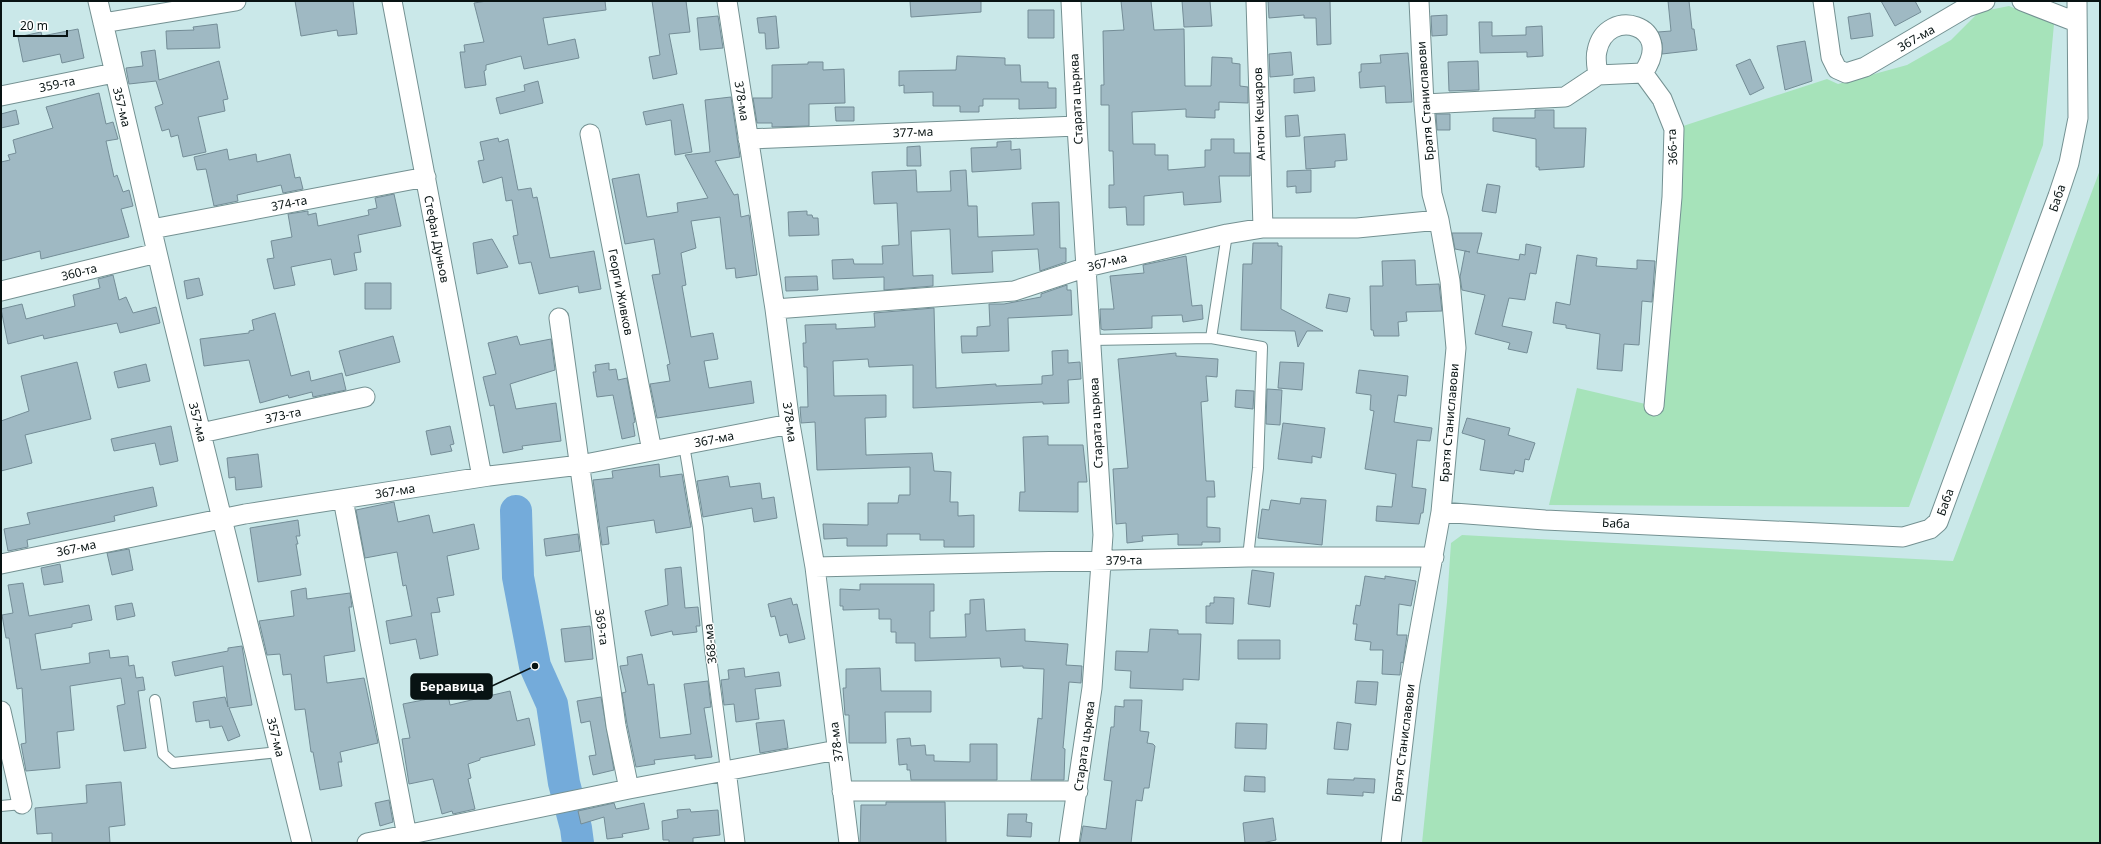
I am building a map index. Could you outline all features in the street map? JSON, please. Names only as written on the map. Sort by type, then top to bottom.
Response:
[{"type":"street","name":"357-ма","points":[[98,1],[157,253],[300,836]]},
{"type":"street","points":[[103,23],[236,1]]},
{"type":"street","name":"Стефан Дуньов","points":[[392,1],[486,476]]},
{"type":"street","name":"378-ма","points":[[727,1],[776,310],[790,424],[815,567],[849,843]]},
{"type":"street","name":"Старата църква","points":[[1069,843],[1078,791],[1092,688],[1103,535],[1077,126],[1072,1]]},
{"type":"street","name":"Антон Кецкаров","points":[[1256,1],[1263,228]]},
{"type":"street","name":"Братя Станиславови","points":[[1391,843],[1410,683],[1441,512],[1456,348],[1450,281],[1439,220],[1432,194],[1424,104],[1420,1]]},
{"type":"street","name":"367-ма","points":[[1823,1],[1831,57],[1837,69],[1846,73],[1866,67],[1967,7],[1985,1]]},
{"type":"street","points":[[2022,1],[2076,22]]},
{"type":"street","name":"Баба","points":[[1441,512],[1545,520],[1904,537],[1930,529],[1938,522],[2056,204],[2069,163],[2078,118],[2077,1]]},
{"type":"street","points":[[1424,104],[1565,97],[1598,76],[1642,73],[1649,63],[1652,52],[1650,40],[1644,30],[1635,24],[1624,24],[1610,32],[1599,44],[1596,52],[1598,76]]},
{"type":"street","name":"359-та","points":[[1,96],[114,73]]},
{"type":"street","name":"366-та","points":[[1642,73],[1662,99],[1674,130],[1672,197],[1654,406]]},
{"type":"street","name":"377-ма","points":[[748,139],[1077,126]]},
{"type":"street","name":"Георги Живков","points":[[590,134],[652,451]]},
{"type":"street","name":"374-та","points":[[152,229],[426,177]]},
{"type":"street","name":"367-ма","points":[[776,310],[1014,291],[1087,267],[1227,234],[1263,228],[1357,228],[1439,220]]},
{"type":"street","name":"360-та","points":[[1,291],[157,253]]},
{"type":"street","points":[[559,318],[580,465]]},
{"type":"street","name":"373-та","points":[[201,433],[365,397]]},
{"type":"street","name":"367-ма","points":[[1,564],[222,518],[486,476],[580,465],[790,424]]},
{"type":"street","name":"369-та","points":[[580,465],[616,726],[629,789]]},
{"type":"street","points":[[343,499],[407,836]]},
{"type":"street","name":"379-та","points":[[815,567],[1248,557],[1434,557]]},
{"type":"street","points":[[1,710],[22,804]]},
{"type":"street","points":[[367,843],[407,836],[426,837],[568,802],[629,789],[837,750]]},
{"type":"street","name":"368-ма","points":[[726,770],[735,843]]},
{"type":"street","points":[[842,791],[1078,791]]},
{"type":"street","points":[[300,836],[316,843]]},
{"type":"lane","points":[[1211,338],[1227,234]]},
{"type":"lane","points":[[1091,340],[1211,338],[1262,347],[1258,468],[1248,557]]},
{"type":"lane","name":"368-ма","points":[[684,445],[698,528],[710,649],[726,770]]},
{"type":"lane","points":[[156,700],[163,754],[173,763],[279,752]]},
{"type":"lane","points":[[1,806],[22,804]]},
{"type":"green space","points":[[2009,6],[2054,24],[2043,145],[1909,507],[1549,505],[1577,388],[1654,406],[1674,129],[1827,79],[1838,84],[1907,65],[1951,40],[1979,12]]},
{"type":"green space","points":[[2100,170],[2100,843],[1422,843],[1447,602],[1451,543],[1462,535],[1953,561]]},
{"type":"building","points":[[295,1],[353,1],[357,34],[338,36],[337,30],[301,36]]},
{"type":"building","points":[[487,1],[605,1],[606,10],[543,18],[548,45],[575,39],[579,58],[524,69],[521,56],[486,65],[486,70],[484,71],[486,85],[465,88],[460,52],[465,52],[464,45],[484,42],[474,3]]},
{"type":"building","points":[[652,1],[686,1],[690,32],[669,34],[677,74],[653,79],[649,57],[660,55]]},
{"type":"building","points":[[910,1],[981,1],[981,12],[911,17]]},
{"type":"building","points":[[1121,1],[1151,1],[1154,30],[1184,29],[1185,86],[1211,86],[1212,57],[1232,58],[1232,63],[1240,64],[1240,86],[1248,87],[1248,103],[1219,102],[1219,110],[1215,110],[1215,118],[1186,117],[1186,109],[1132,112],[1133,144],[1155,144],[1155,155],[1168,155],[1168,170],[1205,167],[1205,150],[1211,150],[1211,139],[1234,139],[1234,153],[1250,153],[1250,176],[1219,176],[1221,202],[1184,205],[1183,192],[1144,196],[1144,225],[1127,225],[1126,207],[1109,208],[1109,185],[1114,185],[1113,151],[1109,151],[1109,105],[1101,105],[1101,85],[1104,85],[1103,31],[1124,30]]},
{"type":"building","points":[[1182,1],[1210,1],[1212,26],[1184,27]]},
{"type":"building","points":[[1268,1],[1330,1],[1331,44],[1317,45],[1316,18],[1304,18],[1304,15],[1269,18]]},
{"type":"building","points":[[1668,1],[1689,1],[1692,29],[1694,29],[1697,50],[1662,54],[1662,43],[1658,32],[1671,31]]},
{"type":"building","points":[[1881,1],[1915,1],[1921,12],[1895,26]]},
{"type":"building","points":[[1028,10],[1054,10],[1054,38],[1028,38]]},
{"type":"building","points":[[1870,13],[1873,36],[1851,39],[1848,17]]},
{"type":"building","points":[[1447,15],[1447,35],[1432,36],[1431,16]]},
{"type":"building","points":[[718,16],[723,48],[700,50],[697,18]]},
{"type":"building","points":[[776,16],[779,48],[766,49],[765,33],[759,33],[757,18]]},
{"type":"building","points":[[1479,22],[1492,22],[1492,36],[1526,35],[1526,27],[1542,26],[1543,56],[1527,57],[1527,52],[1480,53]]},
{"type":"building","points":[[217,24],[220,48],[167,49],[166,31],[194,30],[193,27]]},
{"type":"building","points":[[78,29],[84,58],[62,63],[60,54],[23,62],[18,37],[41,32],[42,36]]},
{"type":"building","points":[[1805,41],[1812,81],[1785,90],[1777,46]]},
{"type":"building","points":[[155,50],[159,80],[219,61],[228,99],[223,100],[225,111],[198,117],[206,152],[183,157],[178,135],[171,137],[169,129],[162,131],[155,107],[163,104],[156,81],[129,84],[126,68],[143,66],[141,52]]},
{"type":"building","points":[[1291,52],[1293,75],[1270,77],[1269,54]]},
{"type":"building","points":[[1408,53],[1412,102],[1386,103],[1385,86],[1360,88],[1359,72],[1361,72],[1361,64],[1381,63],[1380,55]]},
{"type":"building","points":[[957,56],[1005,58],[1005,65],[1020,65],[1021,82],[1048,82],[1048,88],[1056,88],[1056,108],[1019,109],[1019,99],[983,99],[983,106],[979,106],[979,112],[960,112],[960,106],[933,106],[933,92],[904,93],[904,85],[899,86],[899,71],[956,70]]},
{"type":"building","points":[[1750,59],[1764,88],[1750,95],[1736,65]]},
{"type":"building","points":[[1478,61],[1479,90],[1449,91],[1448,62]]},
{"type":"building","points":[[808,62],[823,62],[823,70],[844,69],[845,103],[809,104],[809,126],[772,127],[772,123],[757,123],[753,98],[772,98],[772,65],[808,64]]},
{"type":"building","points":[[1314,77],[1315,91],[1294,93],[1294,79]]},
{"type":"building","points":[[538,81],[543,103],[500,114],[496,98],[525,91],[524,85]]},
{"type":"building","points":[[99,93],[106,124],[113,122],[118,139],[106,141],[114,177],[117,175],[123,192],[129,190],[133,206],[121,209],[129,237],[41,259],[40,251],[1,261],[1,162],[10,160],[8,155],[16,153],[13,140],[53,128],[46,107]]},
{"type":"building","points":[[731,97],[740,157],[715,161],[734,195],[738,194],[741,217],[749,215],[757,275],[736,278],[735,268],[726,269],[720,217],[691,221],[696,248],[681,253],[686,285],[682,286],[691,337],[713,333],[718,359],[704,361],[709,388],[751,381],[754,403],[657,418],[650,384],[670,381],[667,365],[670,364],[652,275],[660,274],[654,239],[625,244],[612,179],[639,174],[647,217],[678,212],[677,203],[708,198],[685,155],[710,152],[705,100]]},
{"type":"building","points":[[683,104],[692,152],[675,155],[671,120],[646,125],[643,112]]},
{"type":"building","points":[[835,107],[854,107],[854,121],[836,121]]},
{"type":"building","points":[[16,110],[19,124],[1,128],[1,114]]},
{"type":"building","points":[[1535,110],[1554,110],[1554,128],[1586,128],[1584,167],[1539,170],[1539,167],[1536,167],[1536,139],[1493,131],[1493,118],[1535,118]]},
{"type":"building","points":[[1436,114],[1450,114],[1450,130],[1437,130]]},
{"type":"building","points":[[1298,115],[1300,136],[1286,137],[1285,116]]},
{"type":"building","points":[[1345,134],[1347,160],[1335,161],[1335,167],[1306,169],[1304,137]]},
{"type":"building","points":[[498,138],[499,142],[508,139],[518,190],[531,188],[533,198],[537,197],[550,258],[594,251],[601,289],[579,293],[578,286],[539,294],[531,262],[519,264],[513,236],[518,235],[512,200],[506,201],[502,177],[483,183],[478,161],[484,160],[480,142]]},
{"type":"building","points":[[1011,141],[1011,150],[1020,149],[1021,169],[972,172],[971,148],[997,147],[997,142]]},
{"type":"building","points":[[920,146],[921,166],[907,166],[907,147]]},
{"type":"building","points":[[227,149],[229,160],[256,154],[257,162],[290,154],[295,178],[300,177],[303,189],[283,193],[281,185],[237,195],[238,201],[214,206],[206,169],[197,170],[194,157]]},
{"type":"building","points":[[916,170],[917,192],[951,191],[950,171],[966,170],[968,206],[977,206],[978,237],[1034,235],[1032,203],[1059,202],[1060,248],[1066,248],[1066,262],[1040,271],[1038,249],[992,251],[993,272],[952,274],[950,229],[911,231],[913,276],[933,275],[933,286],[884,290],[884,277],[833,279],[832,260],[853,259],[854,264],[883,264],[882,246],[899,245],[897,203],[874,204],[872,172]]},
{"type":"building","points":[[1311,170],[1311,192],[1296,193],[1296,186],[1287,187],[1287,171]]},
{"type":"building","points":[[1487,184],[1500,186],[1496,213],[1482,211]]},
{"type":"building","points":[[394,194],[401,226],[358,235],[361,252],[354,253],[357,270],[334,275],[331,259],[291,267],[295,285],[274,289],[267,259],[274,258],[271,241],[292,237],[288,214],[308,211],[308,215],[316,213],[318,226],[369,215],[368,210],[377,208],[375,198]]},
{"type":"building","points":[[807,211],[807,215],[812,215],[813,218],[818,218],[819,235],[789,236],[788,212]]},
{"type":"building","points":[[1452,233],[1482,233],[1477,253],[1519,260],[1520,254],[1525,255],[1526,244],[1541,247],[1536,274],[1530,273],[1525,300],[1509,298],[1502,326],[1532,332],[1527,353],[1508,349],[1510,343],[1475,334],[1485,295],[1462,290],[1460,277],[1465,251],[1455,249]]},
{"type":"building","points":[[492,239],[508,267],[477,274],[473,243]]},
{"type":"building","points":[[1253,243],[1278,243],[1278,246],[1282,246],[1281,309],[1323,331],[1307,331],[1298,347],[1295,331],[1241,330],[1243,264],[1252,264]]},
{"type":"building","points":[[1577,255],[1597,258],[1596,266],[1637,269],[1637,260],[1655,261],[1652,302],[1642,301],[1639,345],[1624,344],[1622,371],[1597,369],[1600,334],[1566,328],[1566,325],[1553,323],[1556,302],[1570,305]]},
{"type":"building","points":[[1186,256],[1192,306],[1202,305],[1203,319],[1183,322],[1182,315],[1152,316],[1152,328],[1101,329],[1100,309],[1114,309],[1110,276],[1144,273],[1143,265]]},
{"type":"building","points":[[1415,260],[1416,285],[1439,284],[1442,311],[1406,312],[1407,321],[1398,322],[1399,336],[1374,336],[1373,330],[1371,330],[1370,286],[1383,286],[1382,261]]},
{"type":"building","points":[[113,275],[119,300],[126,297],[133,313],[156,307],[160,323],[120,333],[117,323],[44,339],[43,335],[8,344],[1,309],[22,304],[26,319],[75,306],[73,295],[100,288],[98,279]]},
{"type":"building","points":[[817,276],[818,290],[786,291],[785,277]]},
{"type":"building","points":[[199,278],[203,295],[187,299],[184,281]]},
{"type":"building","points":[[365,283],[391,283],[391,309],[365,309]]},
{"type":"building","points":[[1067,285],[1067,290],[1071,290],[1072,315],[1008,318],[1009,351],[962,353],[961,336],[977,336],[977,327],[990,326],[989,304],[1004,304],[1041,297],[1041,294]]},
{"type":"building","points":[[1329,294],[1350,298],[1347,312],[1326,308]]},
{"type":"building","points":[[934,308],[936,388],[996,384],[996,386],[1042,384],[1042,376],[1053,375],[1052,351],[1068,350],[1068,363],[1080,362],[1081,379],[1068,380],[1069,403],[1043,404],[1043,402],[913,408],[913,365],[869,367],[868,359],[833,361],[834,396],[886,395],[886,417],[865,418],[866,455],[932,453],[934,471],[951,472],[950,502],[958,502],[958,516],[974,515],[974,547],[944,547],[944,540],[920,540],[920,534],[887,534],[887,546],[847,546],[847,538],[824,539],[823,524],[868,525],[868,503],[898,503],[899,495],[910,495],[910,467],[817,470],[815,422],[801,423],[800,407],[808,407],[807,367],[804,367],[803,343],[806,343],[805,325],[836,324],[836,329],[875,327],[874,313]]},
{"type":"building","points":[[275,313],[291,376],[309,371],[311,381],[342,373],[346,390],[313,397],[312,392],[289,398],[288,395],[260,403],[249,360],[204,366],[200,339],[249,333],[249,331],[254,330],[252,320]]},
{"type":"building","points":[[393,336],[400,362],[346,376],[339,351]]},
{"type":"building","points":[[517,336],[520,345],[551,339],[555,370],[510,384],[516,409],[556,403],[561,441],[522,446],[523,449],[503,453],[494,405],[490,406],[483,377],[496,374],[488,343]]},
{"type":"building","points":[[1176,353],[1176,356],[1218,359],[1217,377],[1206,376],[1208,401],[1201,402],[1206,481],[1214,481],[1215,497],[1207,497],[1207,527],[1220,528],[1220,542],[1202,542],[1202,545],[1178,545],[1178,534],[1142,536],[1143,541],[1127,543],[1126,523],[1116,524],[1113,469],[1128,468],[1118,359]]},
{"type":"building","points":[[77,362],[91,419],[25,435],[32,463],[1,471],[1,421],[29,411],[21,376]]},
{"type":"building","points":[[1280,362],[1304,363],[1302,390],[1278,388]]},
{"type":"building","points":[[609,363],[609,370],[616,369],[618,380],[627,378],[635,422],[633,423],[635,436],[622,439],[613,395],[597,397],[593,372],[596,372],[595,365]]},
{"type":"building","points":[[146,364],[150,381],[118,388],[114,372]]},
{"type":"building","points":[[1359,370],[1408,376],[1406,396],[1398,395],[1394,422],[1432,428],[1430,441],[1417,440],[1412,487],[1426,489],[1423,513],[1421,513],[1419,524],[1376,521],[1377,506],[1392,507],[1396,474],[1365,469],[1374,411],[1370,410],[1371,395],[1356,393]]},
{"type":"building","points":[[1267,389],[1282,390],[1280,425],[1266,424]]},
{"type":"building","points":[[1236,390],[1254,391],[1253,409],[1235,407]]},
{"type":"building","points":[[1467,418],[1510,428],[1508,435],[1535,443],[1529,460],[1525,459],[1523,472],[1515,470],[1514,474],[1480,470],[1485,440],[1462,433]]},
{"type":"building","points":[[1283,423],[1325,428],[1321,458],[1312,456],[1312,463],[1278,459]]},
{"type":"building","points":[[171,426],[178,461],[160,465],[155,443],[114,451],[111,439]]},
{"type":"building","points":[[450,426],[454,444],[450,445],[452,451],[431,455],[426,431]]},
{"type":"building","points":[[1048,436],[1048,445],[1083,445],[1087,482],[1078,482],[1078,512],[1019,511],[1020,492],[1025,492],[1023,437]]},
{"type":"building","points":[[258,454],[262,487],[236,490],[235,477],[229,478],[227,458]]},
{"type":"building","points":[[659,464],[660,477],[682,474],[691,527],[656,533],[654,520],[607,527],[609,544],[602,545],[593,480],[613,478],[612,471]]},
{"type":"building","points":[[728,476],[730,487],[760,483],[762,499],[774,497],[777,518],[754,522],[752,508],[703,517],[697,481]]},
{"type":"building","points":[[153,487],[157,506],[114,516],[115,521],[27,540],[28,547],[8,551],[4,529],[30,524],[27,513]]},
{"type":"building","points":[[1301,498],[1326,500],[1322,545],[1258,538],[1262,509],[1269,510],[1271,500],[1300,504]]},
{"type":"building","points":[[394,502],[398,522],[429,515],[433,533],[474,524],[479,549],[447,556],[454,595],[437,598],[440,612],[431,613],[438,655],[420,659],[416,639],[390,644],[386,621],[412,616],[406,585],[403,586],[397,552],[365,558],[356,510]]},
{"type":"building","points":[[298,520],[300,536],[296,536],[298,544],[296,544],[301,575],[258,582],[250,528]]},
{"type":"building","points":[[578,534],[580,551],[546,556],[544,539]]},
{"type":"building","points":[[129,549],[133,570],[112,575],[107,553]]},
{"type":"building","points":[[60,564],[63,582],[44,585],[41,568]]},
{"type":"building","points":[[681,567],[685,608],[698,607],[700,626],[696,626],[697,632],[673,635],[672,631],[651,636],[645,611],[668,605],[665,569]]},
{"type":"building","points":[[1252,570],[1274,573],[1270,607],[1248,604]]},
{"type":"building","points":[[1365,576],[1385,579],[1385,576],[1416,581],[1411,606],[1399,604],[1397,635],[1407,635],[1403,663],[1401,662],[1400,675],[1382,674],[1383,650],[1370,650],[1371,642],[1355,640],[1357,624],[1353,624],[1356,605],[1360,606]]},
{"type":"building","points":[[23,583],[29,616],[89,605],[92,620],[72,624],[72,627],[35,634],[41,670],[90,663],[89,653],[109,650],[110,658],[128,656],[129,666],[134,665],[136,678],[143,677],[145,690],[138,691],[146,748],[124,751],[117,706],[125,704],[121,678],[70,686],[74,730],[57,732],[60,768],[26,771],[21,744],[26,743],[22,688],[17,689],[9,638],[6,638],[2,615],[13,613],[8,585]]},
{"type":"building","points":[[860,584],[934,584],[934,611],[930,611],[930,638],[966,637],[965,614],[970,614],[970,600],[984,599],[986,631],[1025,629],[1025,641],[1068,644],[1066,665],[1082,666],[1081,683],[1069,682],[1063,748],[1065,749],[1064,780],[1031,780],[1038,718],[1042,719],[1044,669],[1023,668],[1023,666],[1001,667],[1000,658],[915,661],[915,643],[896,643],[896,632],[891,632],[891,619],[879,619],[879,609],[843,610],[843,606],[840,606],[840,589],[860,590]]},
{"type":"building","points":[[306,588],[307,599],[350,593],[352,607],[349,607],[355,651],[324,656],[327,683],[364,678],[378,743],[340,752],[342,762],[338,762],[342,786],[320,790],[313,752],[311,752],[305,709],[295,710],[291,674],[283,675],[280,654],[267,655],[259,621],[294,616],[291,591]]},
{"type":"building","points":[[1214,597],[1234,598],[1233,624],[1206,623],[1206,606],[1210,606],[1210,603],[1214,603]]},
{"type":"building","points":[[791,598],[793,605],[797,604],[805,639],[789,643],[787,634],[780,636],[775,616],[771,617],[768,604]]},
{"type":"building","points":[[132,603],[135,616],[117,620],[115,606]]},
{"type":"building","points":[[590,626],[593,659],[565,662],[561,629]]},
{"type":"building","points":[[1150,629],[1178,630],[1178,634],[1201,634],[1199,680],[1183,679],[1183,690],[1130,688],[1131,671],[1115,670],[1116,651],[1148,652]]},
{"type":"building","points":[[1238,640],[1280,640],[1280,659],[1238,659]]},
{"type":"building","points":[[242,646],[252,705],[229,708],[240,736],[228,741],[222,726],[210,728],[209,720],[196,722],[193,702],[225,697],[228,707],[223,666],[175,676],[172,662],[228,651],[228,648]]},
{"type":"building","points":[[642,654],[648,685],[654,684],[660,738],[691,734],[684,684],[708,681],[711,707],[704,708],[712,757],[695,759],[695,755],[654,760],[655,764],[636,767],[622,693],[626,692],[620,666],[628,665],[627,657]]},
{"type":"building","points":[[744,668],[745,677],[779,672],[781,686],[755,689],[759,719],[736,722],[734,704],[724,705],[721,680],[729,679],[728,670]]},
{"type":"building","points":[[880,668],[881,691],[931,691],[931,712],[885,712],[886,743],[849,743],[849,715],[845,715],[843,688],[846,688],[846,669]]},
{"type":"building","points":[[1357,681],[1378,682],[1376,705],[1355,703]]},
{"type":"building","points":[[510,691],[517,721],[529,718],[535,745],[480,758],[480,760],[468,764],[471,778],[468,779],[475,809],[453,814],[452,811],[442,814],[433,779],[409,784],[402,739],[410,738],[403,704],[448,695],[450,705]]},
{"type":"building","points":[[601,697],[614,770],[593,775],[589,756],[596,755],[590,721],[581,723],[577,701]]},
{"type":"building","points":[[1124,700],[1142,700],[1140,731],[1149,732],[1147,743],[1155,746],[1149,788],[1144,788],[1142,801],[1136,800],[1131,843],[1080,843],[1083,826],[1106,829],[1112,781],[1104,780],[1109,741],[1111,727],[1114,727],[1115,706],[1124,707]]},
{"type":"building","points":[[784,720],[788,748],[760,753],[756,723]]},
{"type":"building","points":[[1337,722],[1351,724],[1348,750],[1334,749]]},
{"type":"building","points":[[1236,723],[1267,724],[1266,749],[1235,748]]},
{"type":"building","points":[[910,738],[911,746],[925,745],[926,755],[934,755],[934,761],[970,762],[970,744],[997,744],[997,780],[911,780],[910,770],[907,770],[907,764],[899,765],[897,739]]},
{"type":"building","points":[[1245,776],[1265,777],[1265,792],[1244,791]]},
{"type":"building","points":[[1354,778],[1375,779],[1374,793],[1363,792],[1363,796],[1327,794],[1328,779],[1354,780]]},
{"type":"building","points":[[121,782],[125,825],[109,827],[110,843],[52,843],[52,833],[37,834],[35,808],[87,803],[86,785]]},
{"type":"building","points":[[389,800],[393,822],[380,826],[375,803]]},
{"type":"building","points":[[886,802],[945,802],[946,843],[860,843],[861,805],[886,805]]},
{"type":"building","points":[[614,803],[616,809],[644,803],[649,829],[622,834],[623,837],[607,839],[604,817],[581,824],[578,811]]},
{"type":"building","points":[[690,809],[691,812],[718,810],[720,835],[693,838],[693,843],[669,843],[669,840],[663,840],[662,821],[678,818],[677,810]]},
{"type":"building","points":[[1008,814],[1027,814],[1026,822],[1032,823],[1031,837],[1007,836]]},
{"type":"building","points":[[1273,818],[1276,840],[1262,843],[1245,843],[1243,823]]},
{"type":"waterway","points":[[516,511],[518,577],[535,666],[552,704],[564,783],[576,828],[578,843]]},
{"type":"place","name":"Беравица","points":[[535,666]]}]
